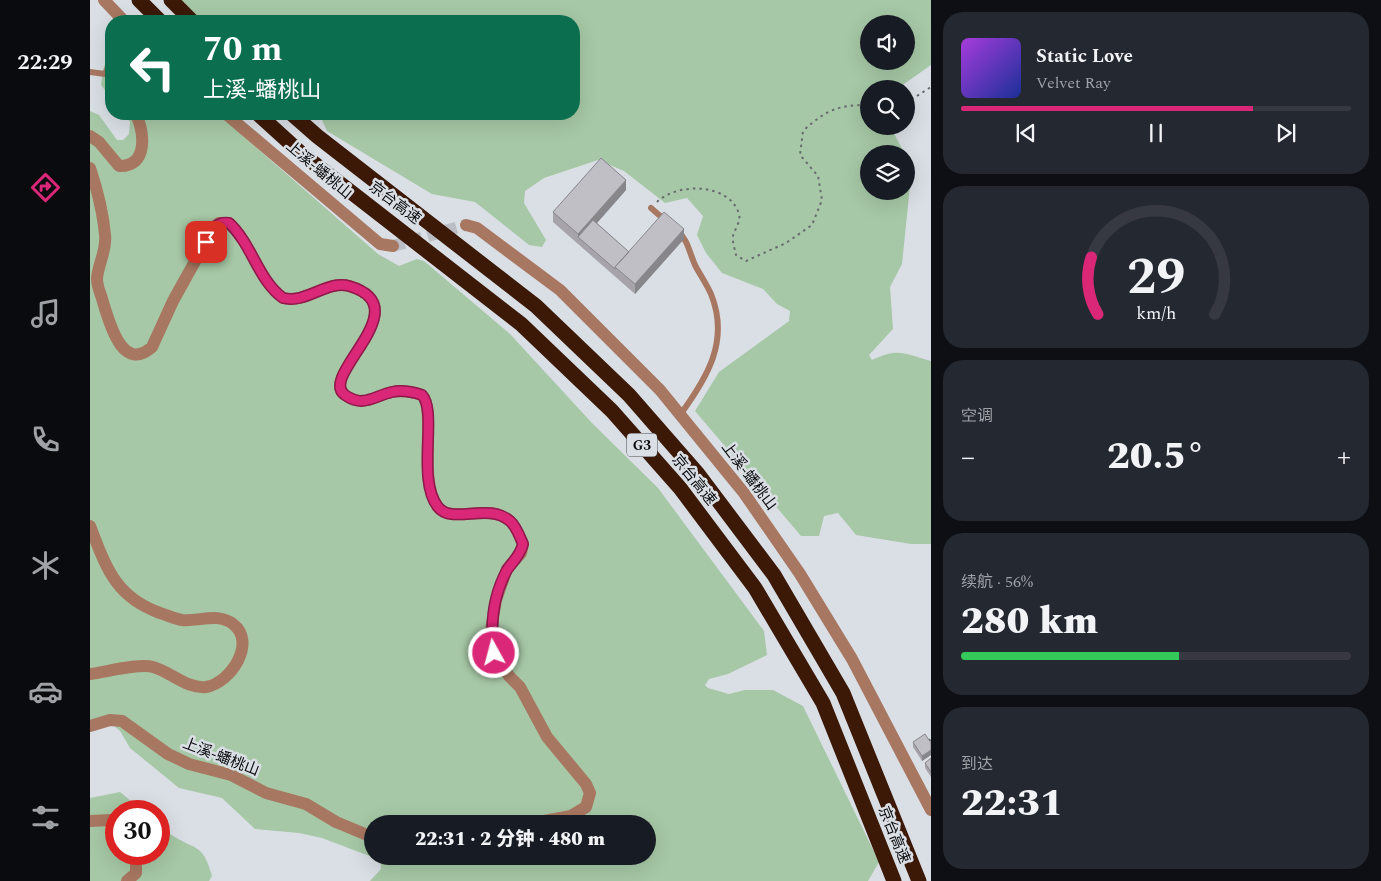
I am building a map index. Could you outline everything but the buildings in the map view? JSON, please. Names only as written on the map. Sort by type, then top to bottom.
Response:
[{"type":"highway","points":[[139,0],[154,15]]},
{"type":"highway","points":[[170,0],[186,15]]},
{"type":"highway","name":"京台高速","points":[[265,120],[302,154],[521,324],[612,411],[680,488],[755,588],[822,703],[894,881]]},
{"type":"highway","name":"京台高速","points":[[299,120],[536,306],[629,395],[698,474],[774,575],[843,692],[919,881]]},
{"type":"street","points":[[104,0],[118,15]]},
{"type":"street","points":[[90,136],[99,142],[119,166],[133,164],[138,158],[143,144],[143,134],[138,120]]},
{"type":"street","name":"上溪-蟠桃山","points":[[235,120],[380,244],[393,246]]},
{"type":"street","points":[[90,168],[103,213],[106,238],[97,282],[113,335],[126,350],[135,354],[147,352],[152,347],[169,308],[214,227],[224,222],[229,223],[243,239],[268,282],[283,298],[300,298],[334,286],[346,285],[369,296],[374,306],[372,325],[361,347],[341,376],[340,390],[345,396],[361,402],[371,401],[392,392],[422,395],[428,405],[426,460],[433,496],[437,506],[450,515],[478,512],[496,513],[510,521],[523,544],[521,553],[508,569],[496,600],[491,630],[494,653],[509,676],[520,687],[547,737],[586,784],[590,793],[586,807],[573,815]]},
{"type":"street","name":"上溪-蟠桃山","points":[[466,225],[477,228],[560,290],[660,390],[744,492],[800,574],[852,659],[931,810]]},
{"type":"street","points":[[90,526],[107,567],[123,592],[143,607],[181,620],[216,617],[232,623],[241,631],[243,646],[236,665],[222,679],[206,686],[188,684],[153,667],[138,665],[125,670],[90,674]]},
{"type":"street","name":"上溪-蟠桃山","points":[[90,726],[105,721],[122,721],[168,754],[189,764],[231,775],[266,793],[306,804],[336,822],[364,834]]},
{"type":"street","points":[[90,821],[105,820]]},
{"type":"street","points":[[127,881],[136,873],[136,865]]},
{"type":"lane","points":[[90,72],[105,74]]},
{"type":"lane","points":[[651,208],[687,239],[690,252],[712,295],[718,315],[719,340],[714,360],[695,395],[680,415]]},
{"type":"path","points":[[915,97],[931,87]]},
{"type":"path","points":[[651,208],[662,196],[681,191],[702,189],[718,191],[734,202],[740,217],[733,238],[736,255],[746,261],[786,242],[812,225],[822,200],[818,176],[800,156],[803,131],[821,115],[840,106],[860,105]]},
{"type":"green space","points":[[181,0],[931,0],[931,65],[910,80],[860,80],[860,135],[895,135],[900,145],[860,145],[860,200],[909,200],[902,264],[890,287],[893,329],[869,355],[872,360],[889,354],[901,353],[931,361],[931,544],[911,544],[856,535],[838,513],[824,516],[819,536],[801,536],[695,411],[719,372],[789,321],[790,311],[777,304],[763,289],[722,273],[706,253],[697,235],[703,216],[687,198],[665,203],[624,171],[598,160],[544,178],[525,191],[524,203],[546,240],[542,247],[529,245],[475,202],[432,194],[327,131],[322,120],[580,120],[580,15],[196,15]]},
{"type":"green space","points":[[105,65],[105,90],[101,85]]},
{"type":"green space","points":[[90,111],[99,115],[117,140],[123,140],[129,134],[128,120],[225,120],[378,254],[399,266],[417,259],[424,261],[510,334],[592,423],[658,488],[764,631],[767,655],[728,674],[709,679],[705,685],[708,688],[729,694],[745,690],[773,690],[803,706],[879,862],[868,881],[370,881],[381,869],[381,865],[656,865],[656,815],[364,815],[364,854],[322,838],[299,833],[255,829],[222,798],[179,788],[130,748],[120,731],[114,726],[111,716],[90,720]]},
{"type":"green space","points":[[120,792],[130,800],[105,800],[105,865],[170,865],[170,833],[195,847],[203,854],[212,876],[209,881],[90,881],[90,798]]},
{"type":"tunnel","points":[[393,246],[466,225]]},
{"type":"route","points":[[206,242],[218,223],[229,223],[243,239],[275,292],[283,298],[291,300],[334,286],[346,285],[369,296],[374,306],[372,325],[361,347],[341,376],[340,390],[345,396],[361,402],[371,401],[392,392],[422,395],[428,405],[426,460],[433,496],[437,506],[450,515],[478,512],[496,513],[510,521],[523,544],[521,553],[508,569],[496,600],[491,630],[494,653]]}]
